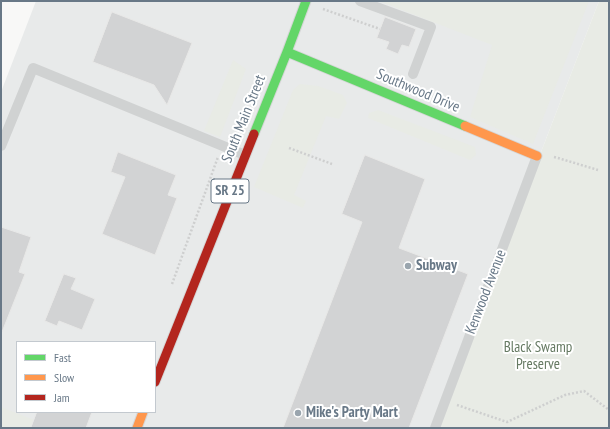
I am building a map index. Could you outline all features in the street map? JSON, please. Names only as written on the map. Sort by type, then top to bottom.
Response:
[{"type":"main road","name":"South Main Street","points":[[156,379],[306,1]]},
{"type":"main road","name":"Southwood Drive","points":[[287,52],[537,156]]},
{"type":"main road","points":[[137,428],[143,413]]},
{"type":"lane","points":[[360,1],[431,27],[413,74]]},
{"type":"lane","points":[[1,146],[33,68],[245,155]]},
{"type":"lane","name":"Kenwood Avenue","points":[[435,428],[537,156]]},
{"type":"path","points":[[323,9],[380,29]]},
{"type":"path","points":[[172,284],[222,146]]},
{"type":"path","points":[[289,148],[332,164]]},
{"type":"path","points":[[537,156],[558,158],[598,170]]},
{"type":"path","points":[[445,401],[507,422],[565,395],[584,391],[609,410]]},
{"type":"shaded area","points":[[36,1],[599,1],[435,428],[1,428],[1,92]]},
{"type":"green space","points":[[379,1],[589,1],[533,144],[470,117],[492,45]]},
{"type":"green space","name":"Black Swamp Preserve","points":[[599,1],[609,1],[609,428],[435,428]]},
{"type":"green space","points":[[233,60],[246,69],[220,137],[204,131]]},
{"type":"green space","points":[[300,84],[318,86],[343,95],[347,103],[339,119],[326,116],[294,195],[306,201],[303,208],[254,187],[293,90]]},
{"type":"green space","points":[[378,110],[475,147],[476,155],[470,160],[368,118],[369,113]]},
{"type":"green space","points":[[1,407],[34,420],[31,428],[1,428]]},
{"type":"building","points":[[112,12],[192,43],[167,105],[154,85],[93,62]]},
{"type":"building","points":[[385,17],[416,29],[409,47],[402,45],[398,54],[386,49],[389,42],[377,38]]},
{"type":"building","points":[[118,152],[176,175],[168,195],[177,198],[155,255],[102,234],[125,177],[111,172]]},
{"type":"building","points":[[365,155],[425,179],[399,248],[468,274],[409,428],[283,428],[362,222],[342,214]]},
{"type":"building","points":[[1,227],[31,237],[19,272],[25,274],[2,332],[1,332]]},
{"type":"building","points":[[64,274],[76,278],[71,289],[95,299],[82,330],[59,321],[57,326],[45,321]]},
{"type":"building","points":[[37,413],[92,413],[86,428],[31,428]]},
{"type":"traffic: fast","points":[[254,134],[306,1]]},
{"type":"traffic: fast","points":[[287,52],[465,126]]},
{"type":"traffic: slow","points":[[465,126],[537,156]]},
{"type":"traffic: slow","points":[[137,428],[143,413]]},
{"type":"traffic: jam","points":[[156,379],[254,134]]},
{"type":"place","name":"Subway","points":[[408,266]]},
{"type":"place","name":"Mike's Party Mart","points":[[298,413]]}]
